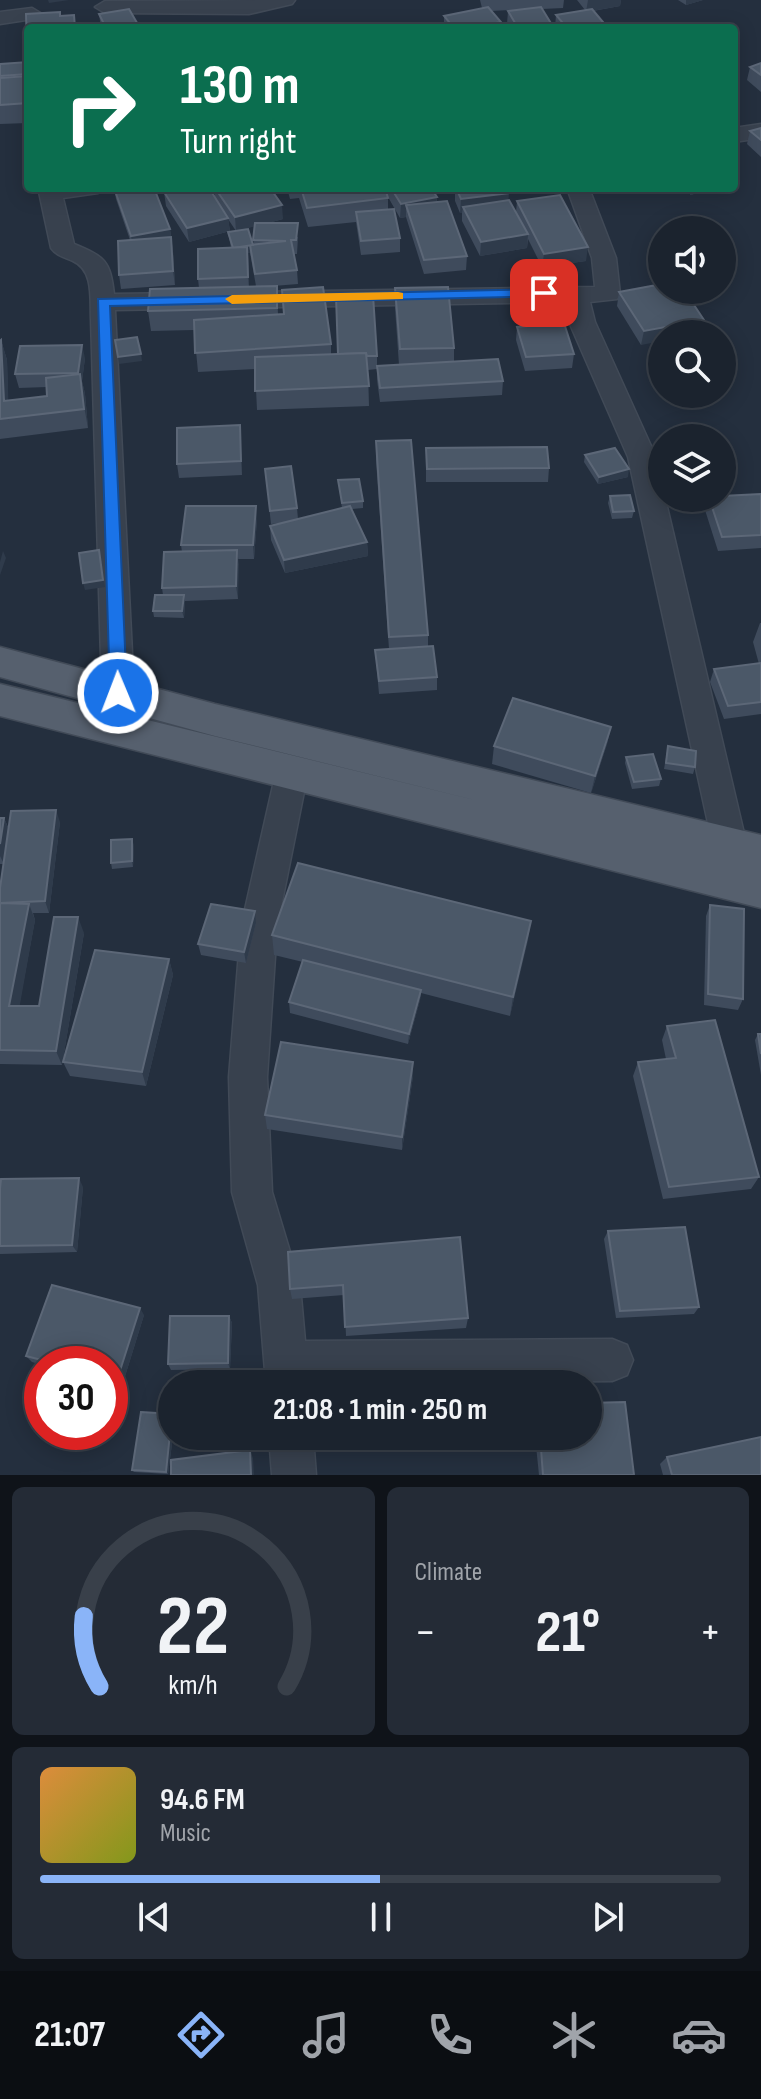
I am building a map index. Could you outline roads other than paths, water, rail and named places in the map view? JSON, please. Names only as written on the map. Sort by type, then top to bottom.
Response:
[{"type":"main road","points":[[0,662],[744,867]]},
{"type":"main road","points":[[0,700],[292,772],[744,867]]},
{"type":"street","points":[[105,7],[249,8],[285,0]]},
{"type":"street","points":[[0,18],[32,14]]},
{"type":"street","points":[[50,192],[63,248],[97,264],[103,302],[118,693]]},
{"type":"street","points":[[103,302],[608,294],[604,258],[579,192]]},
{"type":"street","points":[[576,293],[582,322],[642,457],[744,867]]},
{"type":"street","points":[[286,1370],[279,1285],[252,1192],[248,1077],[259,927],[292,772]]},
{"type":"street","points":[[361,1370],[612,1360]]},
{"type":"street","points":[[292,1450],[294,1475]]}]
